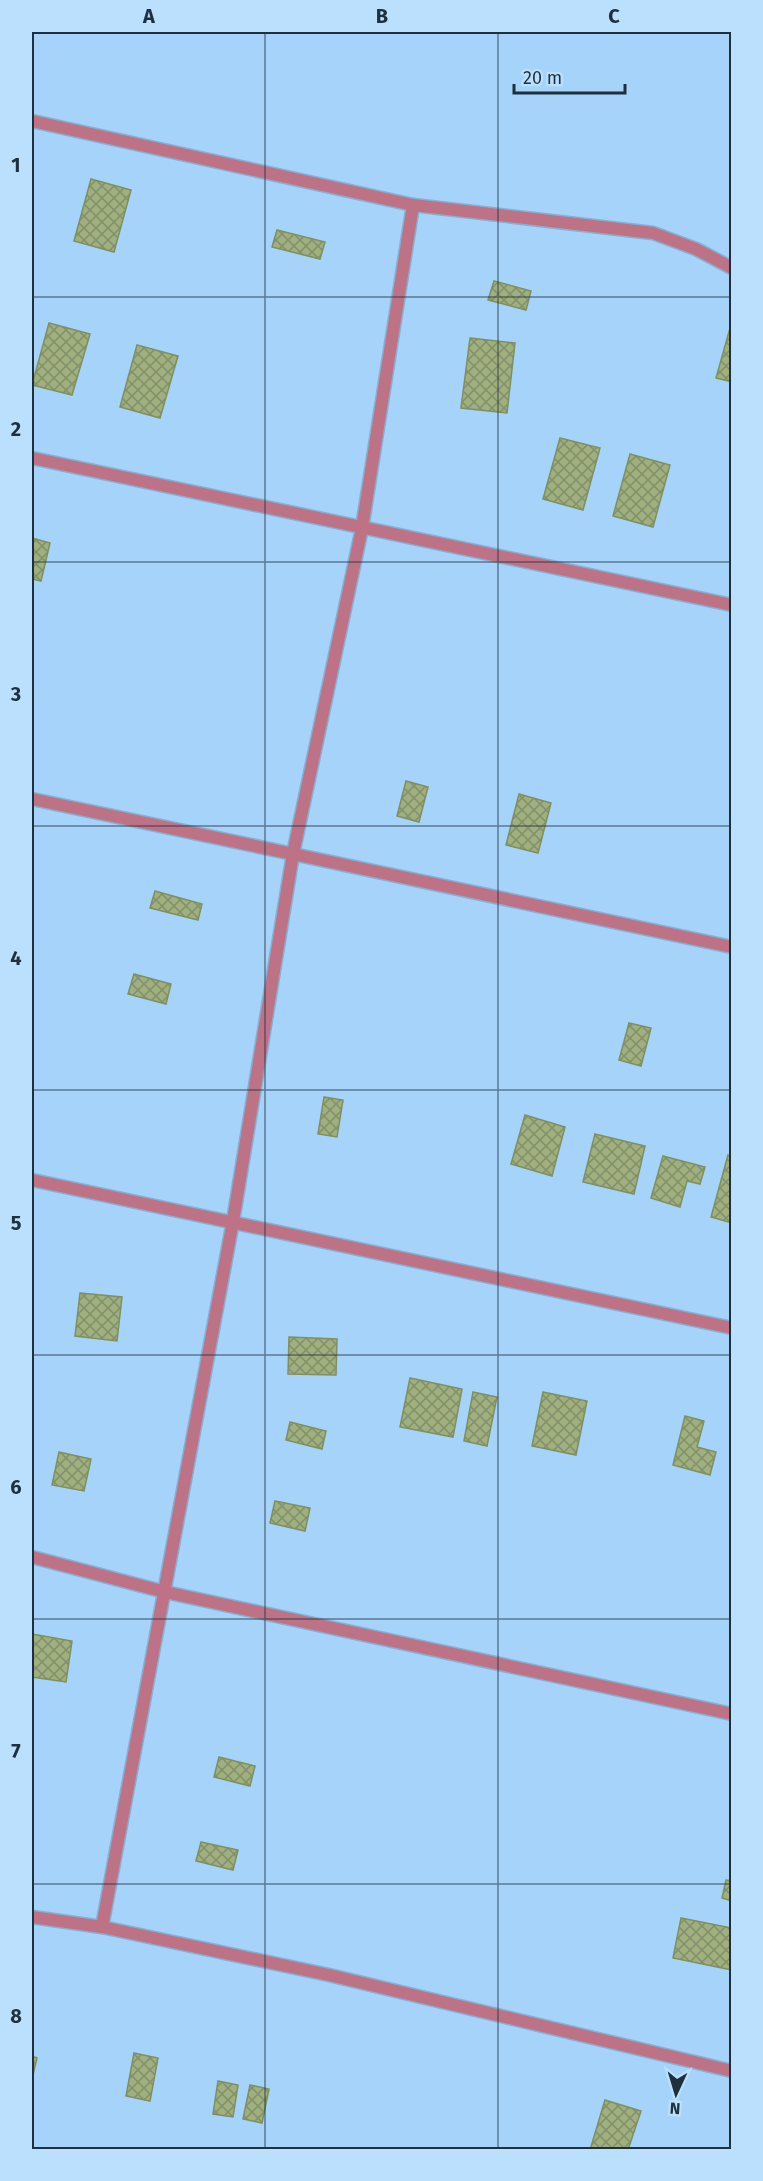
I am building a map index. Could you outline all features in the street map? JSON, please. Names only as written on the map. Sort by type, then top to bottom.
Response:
[{"type":"street","points":[[32,121],[413,206],[653,233],[696,249],[732,268]]},
{"type":"street","points":[[102,1927],[233,1221],[293,854],[362,528],[413,206]]},
{"type":"street","points":[[32,458],[732,605]]},
{"type":"street","points":[[32,799],[732,947]]},
{"type":"street","points":[[32,1180],[732,1328]]},
{"type":"street","points":[[32,1557],[165,1592],[732,1714]]},
{"type":"street","points":[[32,1917],[102,1927],[329,1975],[732,2071]]},
{"type":"building","points":[[91,179],[131,190],[114,252],[74,241]]},
{"type":"building","points":[[277,230],[325,242],[320,259],[272,247]]},
{"type":"building","points":[[494,281],[531,291],[526,310],[488,300]]},
{"type":"building","points":[[732,321],[732,382],[716,378]]},
{"type":"building","points":[[49,323],[90,334],[72,395],[32,385]]},
{"type":"building","points":[[470,338],[515,343],[507,413],[461,408]]},
{"type":"building","points":[[137,345],[178,356],[160,418],[120,407]]},
{"type":"building","points":[[560,438],[600,448],[583,510],[543,499]]},
{"type":"building","points":[[630,454],[670,465],[653,527],[613,516]]},
{"type":"building","points":[[32,538],[50,543],[41,581],[32,579]]},
{"type":"building","points":[[406,781],[428,787],[419,822],[397,816]]},
{"type":"building","points":[[519,794],[551,803],[538,853],[506,845]]},
{"type":"building","points":[[155,891],[202,904],[198,920],[150,908]]},
{"type":"building","points":[[134,974],[171,984],[166,1004],[128,994]]},
{"type":"building","points":[[629,1023],[651,1028],[641,1066],[619,1060]]},
{"type":"building","points":[[324,1097],[343,1100],[337,1137],[318,1134]]},
{"type":"building","points":[[525,1115],[565,1127],[552,1176],[511,1164]]},
{"type":"building","points":[[595,1134],[645,1146],[634,1194],[583,1182]]},
{"type":"building","points":[[728,1155],[732,1156],[732,1223],[711,1217]]},
{"type":"building","points":[[663,1156],[705,1167],[700,1184],[687,1181],[680,1207],[651,1198]]},
{"type":"building","points":[[80,1293],[122,1297],[117,1341],[75,1336]]},
{"type":"building","points":[[289,1337],[337,1339],[336,1375],[288,1374]]},
{"type":"building","points":[[410,1378],[462,1389],[453,1437],[400,1427]]},
{"type":"building","points":[[473,1392],[497,1397],[487,1446],[464,1441]]},
{"type":"building","points":[[543,1392],[587,1401],[576,1455],[532,1446]]},
{"type":"building","points":[[685,1416],[704,1421],[697,1447],[716,1452],[710,1475],[673,1465]]},
{"type":"building","points":[[290,1422],[326,1431],[322,1449],[286,1440]]},
{"type":"building","points":[[59,1452],[91,1459],[84,1491],[52,1485]]},
{"type":"building","points":[[275,1501],[310,1508],[305,1531],[270,1523]]},
{"type":"building","points":[[32,1634],[72,1641],[66,1682],[32,1677]]},
{"type":"building","points":[[219,1757],[255,1766],[250,1786],[214,1777]]},
{"type":"building","points":[[201,1842],[238,1850],[233,1870],[196,1861]]},
{"type":"building","points":[[726,1880],[732,1881],[732,1901],[722,1898]]},
{"type":"building","points":[[681,1918],[732,1928],[732,1970],[673,1958]]},
{"type":"building","points":[[134,2053],[158,2058],[150,2101],[126,2096]]},
{"type":"building","points":[[32,2056],[37,2058],[32,2079]]},
{"type":"building","points":[[218,2081],[238,2085],[233,2117],[213,2114]]},
{"type":"building","points":[[250,2085],[269,2089],[262,2123],[243,2119]]},
{"type":"building","points":[[605,2100],[641,2111],[628,2150],[590,2150]]}]
